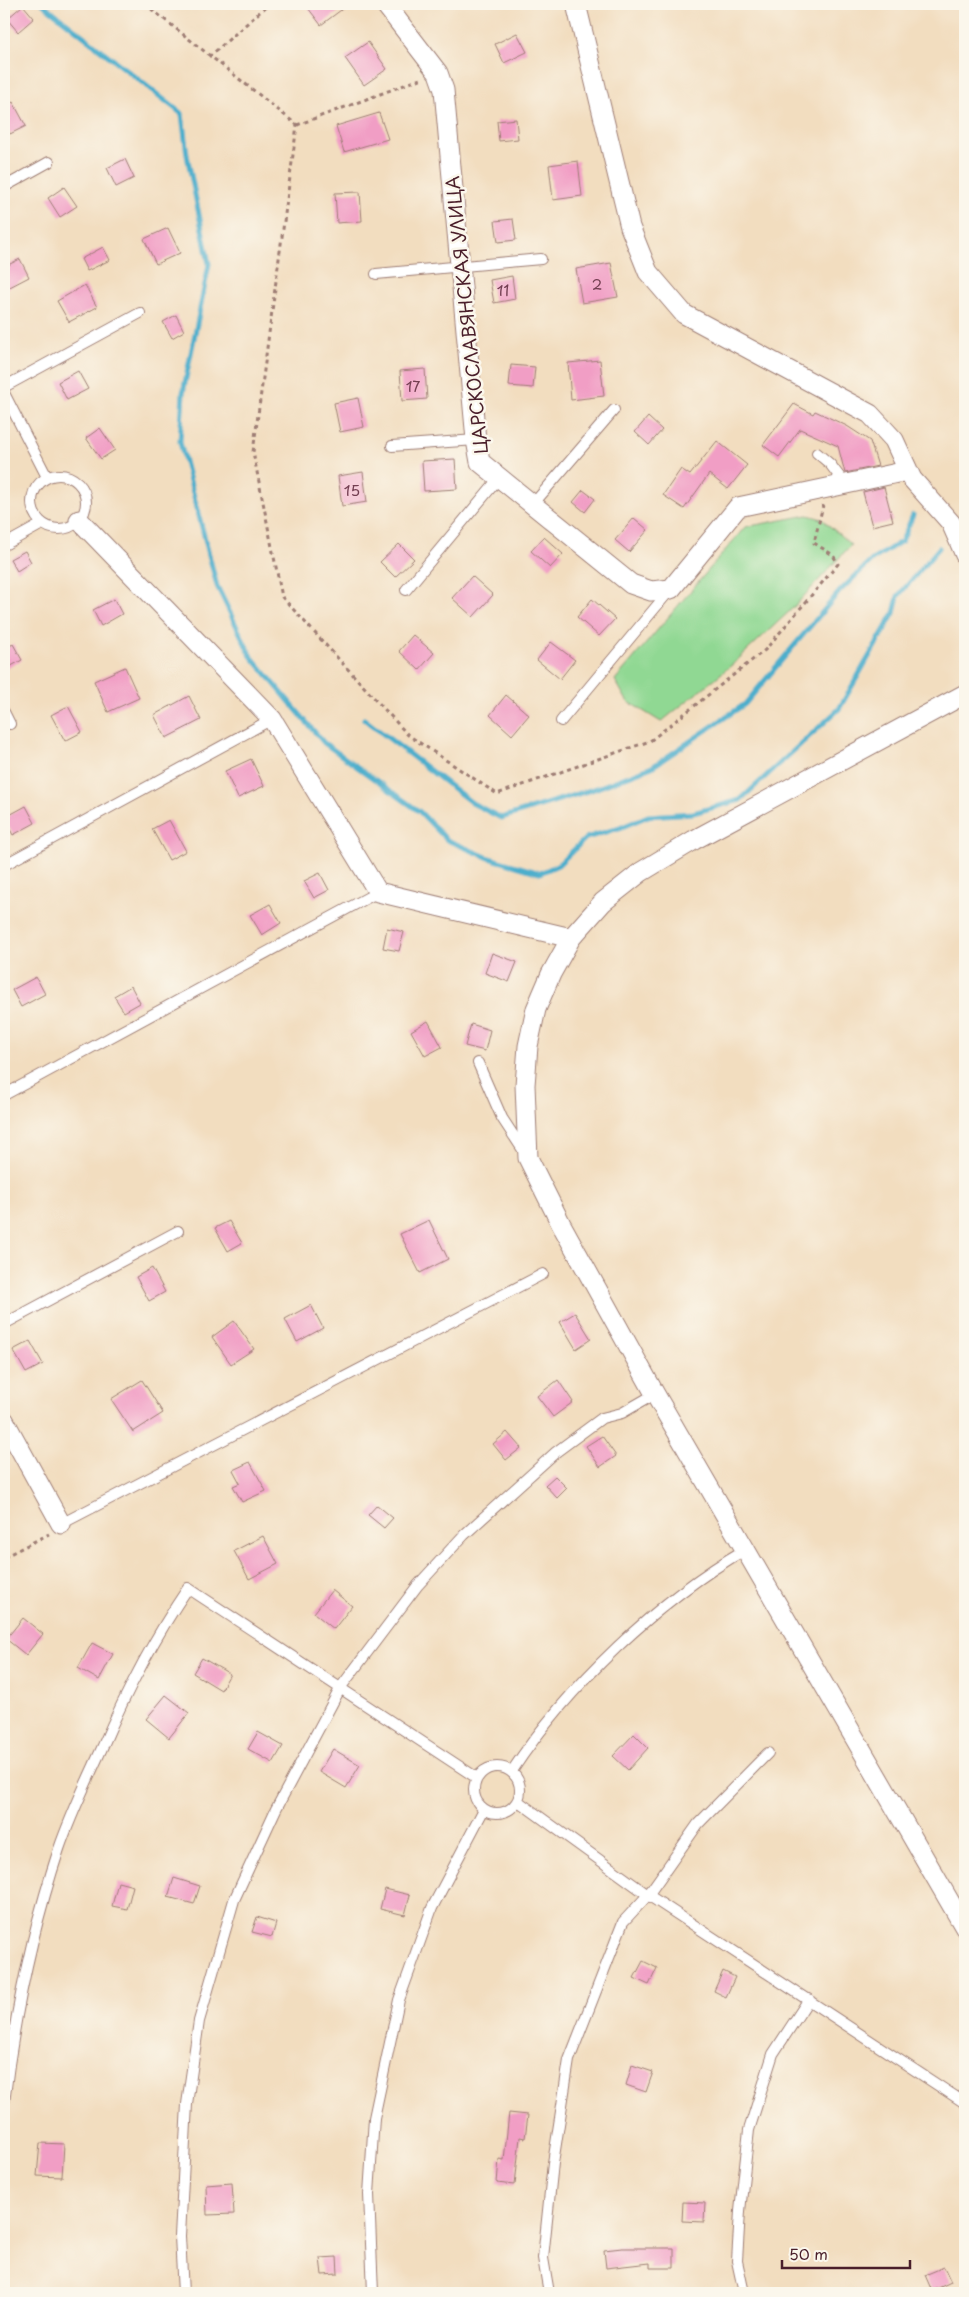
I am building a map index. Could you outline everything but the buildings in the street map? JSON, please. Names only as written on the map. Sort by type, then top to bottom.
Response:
[{"type":"street","name":"ЦАРСКОСЛАВЯНСКАЯ УЛИЦА","points":[[385,4],[438,73],[444,90],[476,440],[480,462],[534,503],[632,584],[651,590],[671,590]]},
{"type":"street","points":[[576,4],[630,227],[648,272],[684,314],[870,414],[894,440],[912,479],[951,523],[965,556]]},
{"type":"street","points":[[671,590],[738,507],[907,471]]},
{"type":"street","points":[[79,520],[272,719],[378,892],[571,938]]},
{"type":"street","points":[[965,694],[694,840],[641,872],[603,902],[571,938],[551,974],[536,1009],[528,1046],[525,1085],[528,1158],[562,1224],[655,1394],[965,1928]]},
{"type":"street","points":[[4,1420],[61,1524]]},
{"type":"lane","points":[[4,186],[48,162]]},
{"type":"lane","points":[[376,274],[541,259]]},
{"type":"lane","points":[[4,387],[140,313]]},
{"type":"lane","points":[[4,393],[47,477]]},
{"type":"lane","points":[[534,503],[614,410]]},
{"type":"lane","points":[[392,446],[476,440]]},
{"type":"lane","points":[[817,453],[830,464],[845,484]]},
{"type":"lane","points":[[59,474],[71,478],[81,485],[86,497],[85,509],[79,520],[68,528],[54,529],[42,524],[33,512],[31,498],[36,486],[47,477],[59,474]]},
{"type":"lane","points":[[406,590],[499,478]]},
{"type":"lane","points":[[4,545],[42,524]]},
{"type":"lane","points":[[561,721],[671,590]]},
{"type":"lane","points":[[4,712],[10,724]]},
{"type":"lane","points":[[4,865],[272,719]]},
{"type":"lane","points":[[4,1095],[378,892]]},
{"type":"lane","points":[[478,1063],[502,1118],[528,1158]]},
{"type":"lane","points":[[4,1324],[178,1231]]},
{"type":"lane","points":[[61,1524],[542,1274]]},
{"type":"lane","points":[[183,2293],[180,2236],[187,2104],[199,2021],[234,1900],[276,1809],[340,1687],[418,1585],[464,1535],[556,1452],[602,1418],[622,1412],[655,1394]]},
{"type":"lane","points":[[512,1771],[533,1740],[603,1660],[661,1608],[746,1549]]},
{"type":"lane","points":[[4,2103],[8,2064],[36,1925],[60,1847],[122,1701],[188,1588],[477,1778]]},
{"type":"lane","points":[[549,2293],[543,2258],[553,2163],[569,2060],[623,1922],[648,1895],[698,1824],[768,1754]]},
{"type":"lane","points":[[493,1766],[503,1767],[512,1771],[520,1782],[521,1788],[518,1801],[509,1810],[503,1812],[496,1813],[484,1809],[474,1794],[477,1778],[484,1770],[493,1766]]},
{"type":"lane","points":[[518,1801],[648,1895],[809,1998],[965,2103]]},
{"type":"lane","points":[[373,2293],[369,2194],[374,2118],[399,2000],[432,1908],[484,1809]]},
{"type":"lane","points":[[744,2293],[737,2261],[749,2130],[772,2054],[809,1998]]},
{"type":"path","points":[[145,4],[209,57],[297,125]]},
{"type":"path","points":[[209,57],[269,4]]},
{"type":"path","points":[[297,125],[438,73]]},
{"type":"path","points":[[297,125],[252,452],[282,597],[408,735],[498,794],[650,741],[764,650],[838,564],[833,555],[814,544],[827,488]]},
{"type":"path","points":[[4,1557],[46,1536],[61,1524]]},
{"type":"green space","points":[[808,515],[822,519],[851,545],[793,608],[733,664],[661,722],[627,701],[615,680],[745,527]]},
{"type":"waterway","points":[[43,4],[182,114],[187,155],[209,264],[183,393],[180,442],[217,586],[251,656],[324,743],[420,812],[447,840],[489,858],[540,873],[558,865],[586,838],[622,827],[648,816],[693,813],[740,800],[839,709],[894,613],[898,596],[939,548]]},
{"type":"waterway","points":[[965,434],[962,437],[965,446]]},
{"type":"waterway","points":[[364,719],[472,803],[501,818],[597,788],[652,767],[745,704],[840,591],[872,560],[902,541],[913,515]]}]
